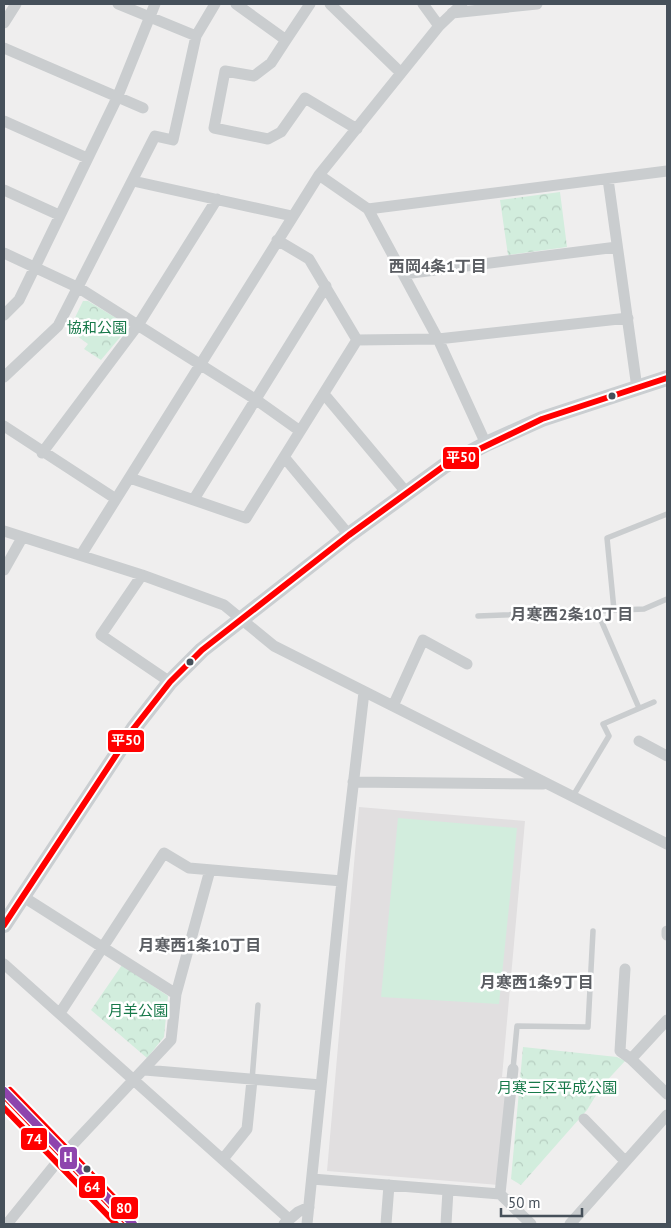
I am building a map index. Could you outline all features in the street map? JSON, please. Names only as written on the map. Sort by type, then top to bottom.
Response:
[{"type":"highway","points":[[4,1096],[128,1224]]},
{"type":"main road","points":[[4,925],[134,728],[170,682],[202,650],[349,535],[444,466],[486,444],[542,420],[667,378]]},
{"type":"street","points":[[4,23],[16,4]]},
{"type":"street","points":[[118,4],[196,36]]},
{"type":"street","points":[[6,310],[19,300],[117,98],[155,4]]},
{"type":"street","points":[[4,377],[58,326],[155,136],[173,140],[196,36],[214,4]]},
{"type":"street","points":[[236,4],[286,40]]},
{"type":"street","points":[[310,4],[271,63],[254,76],[225,71],[214,128],[268,139],[281,132],[305,98],[357,129]]},
{"type":"street","points":[[330,4],[401,73]]},
{"type":"street","points":[[423,4],[439,26]]},
{"type":"street","points":[[81,555],[318,175],[439,26],[462,4]]},
{"type":"street","points":[[452,13],[537,4]]},
{"type":"street","points":[[4,48],[143,108]]},
{"type":"street","points":[[4,121],[88,158]]},
{"type":"street","points":[[368,209],[667,171]]},
{"type":"street","points":[[318,175],[368,209],[438,339],[486,444]]},
{"type":"street","points":[[608,179],[637,388]]},
{"type":"street","points":[[133,181],[292,216]]},
{"type":"street","points":[[4,190],[59,215]]},
{"type":"street","points":[[42,453],[138,325],[217,199]]},
{"type":"street","points":[[277,240],[309,259],[356,340]]},
{"type":"street","points":[[404,274],[617,247]]},
{"type":"street","points":[[4,253],[79,288],[255,399],[300,431]]},
{"type":"street","points":[[194,500],[326,286]]},
{"type":"street","points":[[356,340],[438,339],[628,318]]},
{"type":"street","points":[[130,478],[246,518],[356,340]]},
{"type":"street","points":[[324,394],[406,492]]},
{"type":"street","points":[[4,426],[42,453],[116,499]]},
{"type":"street","points":[[284,457],[349,535]]},
{"type":"street","points":[[4,531],[142,575],[224,605],[274,646],[667,844]]},
{"type":"street","points":[[4,570],[22,538]]},
{"type":"street","points":[[142,575],[101,636],[170,682]]},
{"type":"street","points":[[393,706],[423,640],[466,664]]},
{"type":"street","points":[[307,1224],[342,880],[364,692]]},
{"type":"street","points":[[639,741],[667,756]]},
{"type":"street","points":[[353,782],[548,784]]},
{"type":"street","points":[[60,1013],[164,853],[188,868],[342,880]]},
{"type":"street","points":[[6,1224],[62,1156],[146,1070],[171,1040],[176,994],[210,870]]},
{"type":"street","points":[[22,896],[95,944],[104,946],[176,994]]},
{"type":"street","points":[[667,930],[667,935]]},
{"type":"street","points":[[4,964],[223,1159],[286,1222],[309,1207]]},
{"type":"street","points":[[625,969],[620,1050],[667,1094]]},
{"type":"street","points":[[630,1059],[667,1020]]},
{"type":"street","points":[[500,1194],[513,1068]]},
{"type":"street","points":[[146,1070],[321,1085]]},
{"type":"street","points":[[223,1159],[247,1129],[252,1080]]},
{"type":"street","points":[[570,1224],[667,1115]]},
{"type":"street","points":[[584,1119],[625,1161]]},
{"type":"street","points":[[312,1179],[500,1194],[531,1224]]},
{"type":"street","points":[[386,1224],[389,1185]]},
{"type":"street","points":[[446,1224],[448,1190]]},
{"type":"lane","points":[[614,610],[607,538],[667,514]]},
{"type":"lane","points":[[478,616],[644,609],[667,599]]},
{"type":"lane","points":[[597,611],[638,708]]},
{"type":"lane","points":[[573,796],[609,736],[603,724],[654,702]]},
{"type":"lane","points":[[513,1068],[517,1026],[588,1027],[593,931]]},
{"type":"lane","points":[[252,1080],[258,1004]]},
{"type":"shaded area","points":[[359,807],[525,821],[502,1077],[509,1077],[499,1185],[327,1171]]},
{"type":"green space","points":[[560,192],[567,247],[508,255],[500,200]]},
{"type":"green space","name":"協和公園","points":[[83,301],[88,301],[126,324],[127,329],[101,360],[84,349],[88,344],[69,330]]},
{"type":"green space","points":[[398,818],[517,828],[499,1004],[381,997]]},
{"type":"green space","name":"月羊公園","points":[[122,965],[168,996],[164,1037],[147,1058],[91,1010]]},
{"type":"green space","name":"月寒三区平成公園","points":[[523,1047],[617,1057],[625,1061],[601,1087],[587,1110],[521,1185],[511,1179]]},
{"type":"transit line","name":"平50","points":[[4,925],[134,728],[170,682],[202,650],[349,535],[444,466],[542,419],[667,378]]},
{"type":"transit line","name":"80","points":[[10,1090],[134,1218]]},
{"type":"transit line","name":"H","points":[[4,1091],[133,1224]]},
{"type":"transit line","name":"64","points":[[4,1096],[128,1224]]},
{"type":"transit line","name":"74","points":[[4,1108],[116,1224]]},
{"type":"district","name":"西岡4条1丁目","points":[[438,266]]},
{"type":"district","name":"月寒西2条10丁目","points":[[572,614]]},
{"type":"district","name":"月寒西1条10丁目","points":[[200,945]]},
{"type":"district","name":"月寒西1条9丁目","points":[[537,982]]}]
